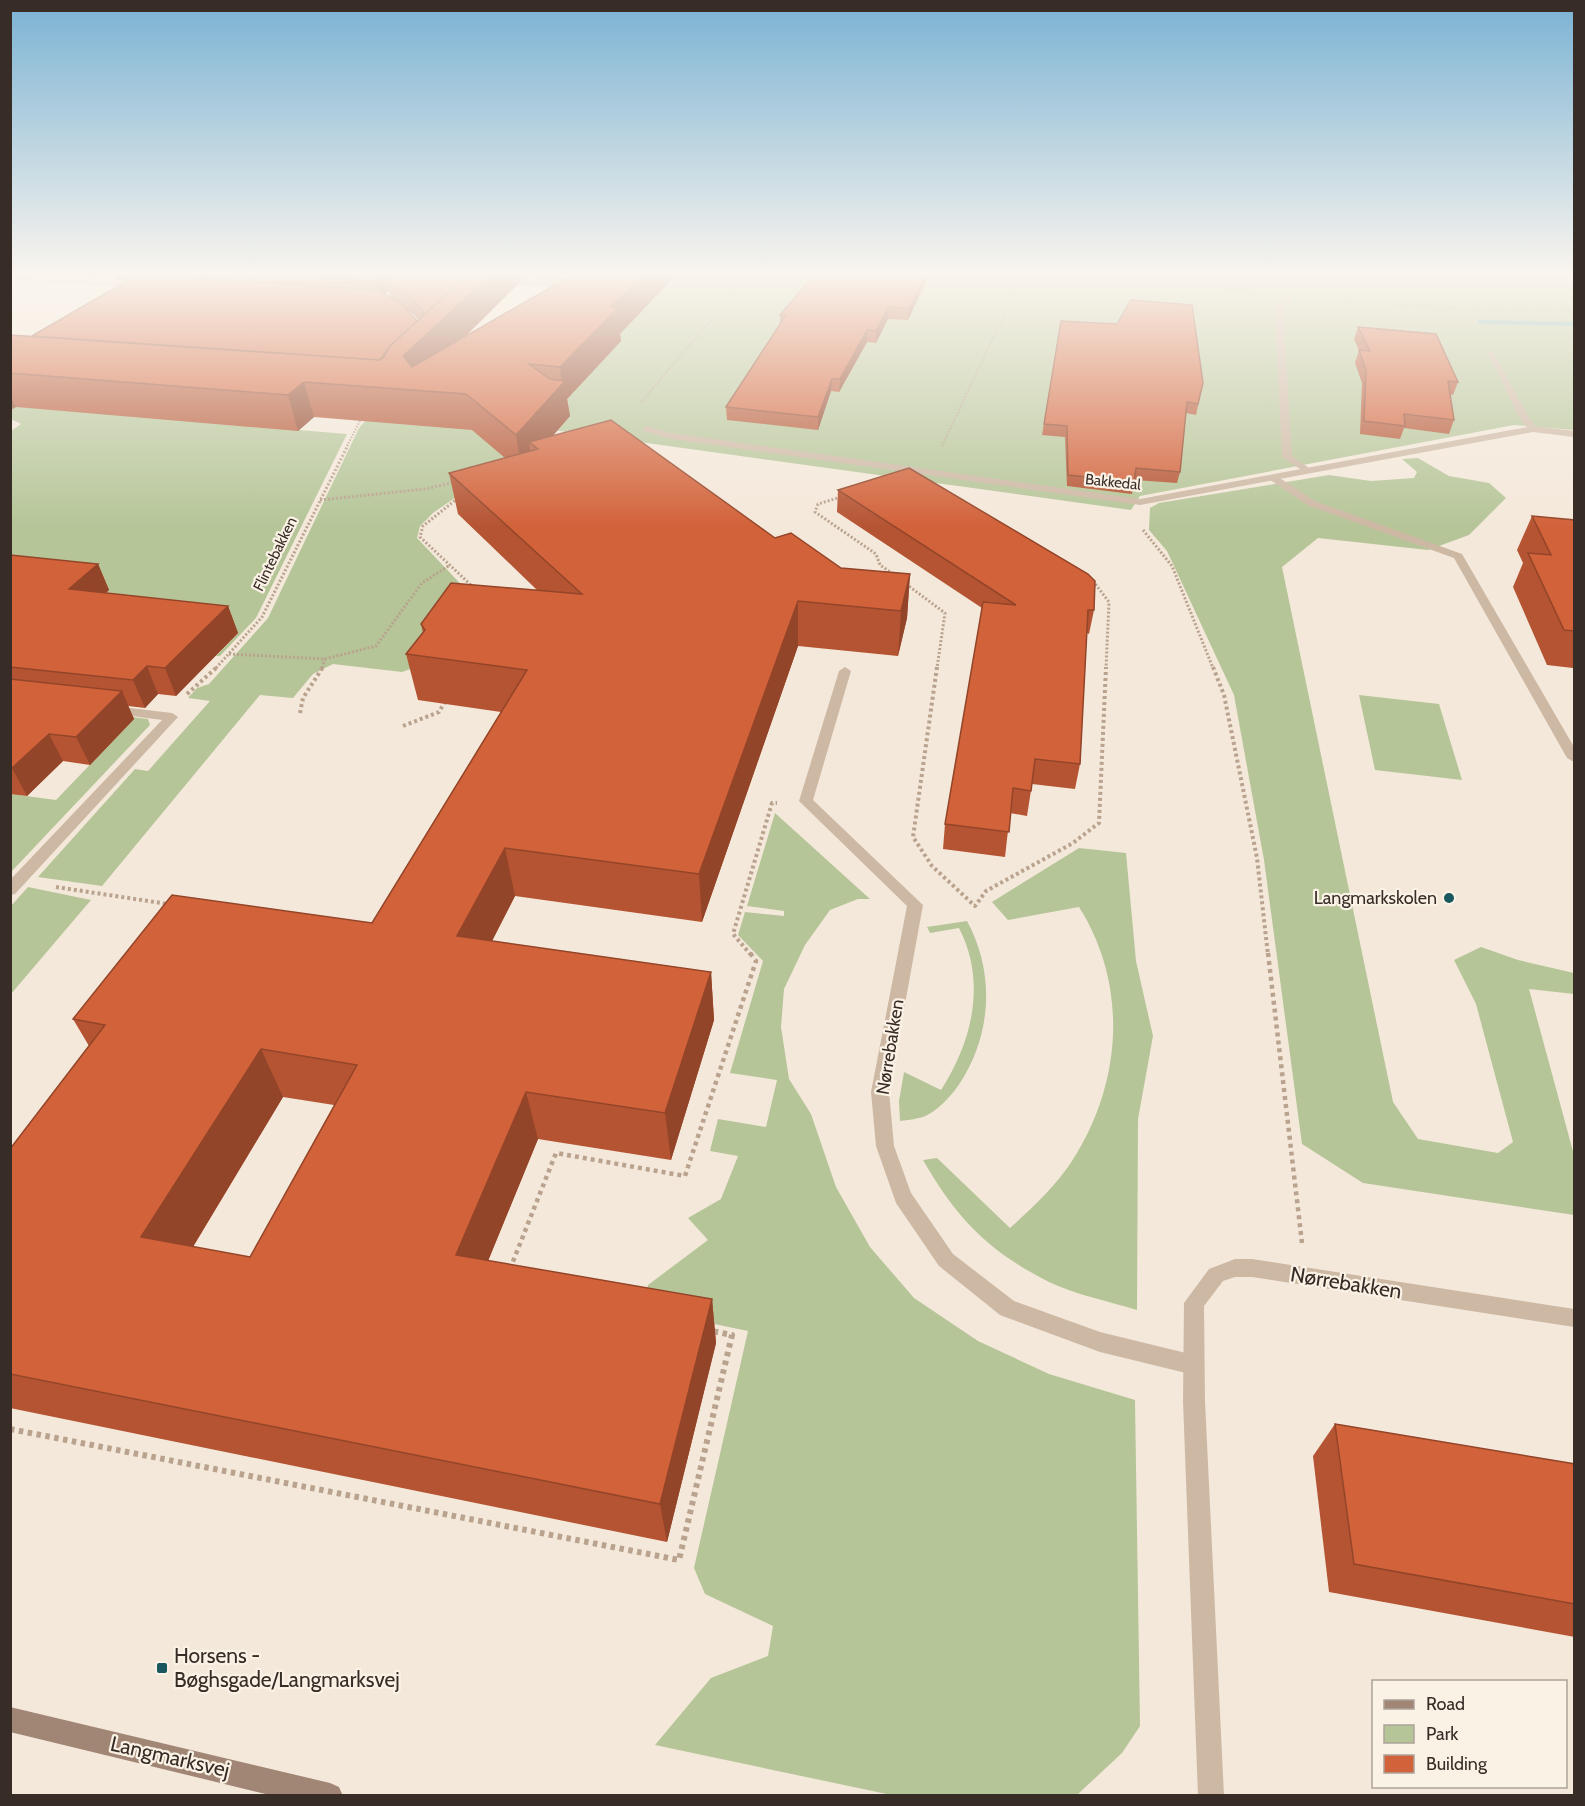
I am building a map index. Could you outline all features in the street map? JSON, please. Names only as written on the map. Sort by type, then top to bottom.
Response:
[{"type":"main road","name":"Langmarksvej","points":[[10,1719],[330,1796]]},
{"type":"street","points":[[1282,359],[1287,457],[1306,470]]},
{"type":"street","points":[[1493,359],[1525,420],[1533,429]]},
{"type":"street","name":"Bakkedal","points":[[646,429],[671,436],[1140,502],[1533,429],[1575,434]]},
{"type":"street","points":[[1272,477],[1311,503],[1458,556],[1575,758]]},
{"type":"street","points":[[806,801],[845,671]]},
{"type":"street","points":[[95,708],[172,717]]},
{"type":"street","points":[[10,891],[172,717]]},
{"type":"street","name":"Nørrebakken","points":[[806,801],[915,904],[880,1092],[885,1146],[903,1197],[946,1260],[1008,1308],[1100,1342],[1194,1365]]},
{"type":"street","name":"Nørrebakken","points":[[1211,1796],[1194,1365],[1194,1303],[1216,1275],[1234,1268],[1252,1268],[1575,1318]]},
{"type":"path","points":[[646,429],[634,423],[631,414],[677,359]]},
{"type":"path","points":[[926,472],[945,442],[983,359]]},
{"type":"path","name":"Flintebakken","points":[[172,717],[183,698],[193,687],[208,677],[262,617],[359,421],[366,413]]},
{"type":"path","points":[[320,500],[425,489],[458,482]]},
{"type":"path","points":[[466,493],[423,526],[420,537],[472,587]]},
{"type":"path","points":[[848,495],[818,504],[815,512],[876,554],[880,565],[945,613],[913,837],[920,854],[950,886],[975,906],[986,891],[1073,843],[1099,823],[1109,602],[1092,581]]},
{"type":"path","points":[[1140,502],[1143,532],[1172,566],[1224,694],[1257,858],[1306,1277]]},
{"type":"path","points":[[229,654],[325,659],[376,646],[422,583],[450,565]]},
{"type":"path","points":[[300,713],[300,700],[323,670],[325,659]]},
{"type":"path","points":[[403,726],[439,712],[449,695]]},
{"type":"path","points":[[505,1280],[556,1154],[685,1176],[756,961],[733,934],[772,803],[806,801]]},
{"type":"path","points":[[63,888],[171,905]]},
{"type":"path","points":[[10,1430],[679,1560],[732,1335],[709,1330]]},
{"type":"green space","points":[[455,359],[1574,359],[1574,430],[1514,425],[1140,496],[1131,510],[553,430],[433,513],[420,526],[417,538],[472,596],[416,667],[402,672],[333,664],[313,674],[293,698],[260,695],[102,886],[38,877],[135,769],[148,771],[210,701],[188,698],[197,688],[209,684],[268,618],[359,428],[366,420]]},
{"type":"green space","points":[[11,406],[347,434],[256,618],[220,656],[216,656],[238,633],[81,615],[109,590],[11,580],[11,431],[21,424],[11,419]]},
{"type":"green space","points":[[1418,458],[1449,476],[1489,483],[1506,498],[1469,535],[1428,550],[1318,538],[1282,567],[1393,1102],[1418,1139],[1498,1153],[1513,1142],[1476,1004],[1454,960],[1481,947],[1518,960],[1574,973],[1574,994],[1529,989],[1574,1155],[1574,1215],[1363,1183],[1302,1144],[1264,860],[1234,695],[1167,551],[1149,530],[1150,508],[1159,503],[1329,475],[1371,481],[1414,478],[1417,472],[1402,459]]},
{"type":"green space","points":[[1359,695],[1439,704],[1462,780],[1375,770]]},
{"type":"green space","points":[[107,714],[148,719],[150,725],[11,872],[11,794],[56,800],[129,724]]},
{"type":"green space","points":[[775,813],[870,899],[858,899],[830,910],[805,945],[784,989],[781,1027],[789,1079],[811,1114],[836,1187],[870,1247],[914,1298],[978,1341],[1049,1374],[1135,1400],[1140,1726],[1122,1753],[1077,1795],[896,1796],[655,1745],[711,1678],[768,1656],[773,1626],[705,1594],[694,1568],[748,1331],[642,1309],[648,1285],[708,1240],[688,1218],[721,1199],[738,1156],[710,1151],[718,1119],[766,1127],[777,1080],[730,1073],[763,961],[738,935],[745,912],[784,916],[784,911],[747,906]]},
{"type":"green space","points":[[1079,848],[1126,853],[1136,961],[1153,1036],[1138,1119],[1137,1310],[1059,1287],[1008,1258],[976,1231],[948,1200],[923,1160],[937,1158],[1010,1228],[1058,1180],[1089,1131],[1101,1100],[1109,1068],[1113,1035],[1112,1002],[1106,969],[1095,937],[1079,907],[1008,920],[992,902]]},
{"type":"green space","points":[[28,887],[91,900],[11,994],[11,906]]},
{"type":"green space","points":[[967,921],[976,941],[986,982],[984,1024],[979,1044],[960,1083],[944,1103],[923,1117],[900,1121],[899,1101],[904,1072],[941,1090],[961,1052],[968,1032],[974,990],[968,948],[959,928],[930,933],[927,927]]},
{"type":"building","points":[[10,359],[406,359],[412,367],[425,359],[568,359],[560,367],[529,364],[550,379],[565,381],[516,435],[466,394],[304,382],[288,395],[10,373]]},
{"type":"building","points":[[757,359],[851,359],[840,379],[832,379],[818,417],[726,407]]},
{"type":"building","points":[[1055,359],[1200,359],[1203,383],[1198,404],[1187,402],[1180,472],[1136,468],[1134,482],[1068,475],[1067,426],[1044,424]]},
{"type":"building","points":[[1362,359],[1448,359],[1458,382],[1448,381],[1454,420],[1404,414],[1405,426],[1364,421],[1366,370]]},
{"type":"building","points":[[611,420],[775,538],[791,533],[841,568],[910,574],[901,611],[798,601],[699,874],[505,848],[457,936],[711,972],[665,1113],[526,1092],[456,1255],[712,1299],[660,1504],[10,1374],[10,1149],[105,1025],[73,1019],[172,895],[372,923],[527,670],[406,654],[425,630],[421,624],[451,583],[582,594],[449,473],[538,449],[529,442]],"holes":[[[261,1049],[357,1065],[250,1257],[141,1237]]]},
{"type":"building","points":[[909,468],[1088,574],[1095,581],[1094,610],[1088,610],[1080,764],[1035,759],[1031,791],[1013,788],[1009,832],[945,824],[983,602],[1016,605],[838,490]]},
{"type":"building","points":[[1532,516],[1575,520],[1575,631],[1564,630],[1528,553],[1551,555]]},
{"type":"building","points":[[10,555],[98,564],[69,589],[228,606],[165,668],[147,666],[133,680],[10,667]]},
{"type":"building","points":[[10,679],[122,691],[76,737],[49,734],[10,768]]},
{"type":"building","points":[[1335,1424],[1575,1464],[1575,1604],[1354,1564]]},
{"type":"place","name":"Langmarkskolen","points":[[1449,898]]},
{"type":"place","name":"Horsens - Bøghsgade/Langmarksvej","points":[[162,1668]]}]
